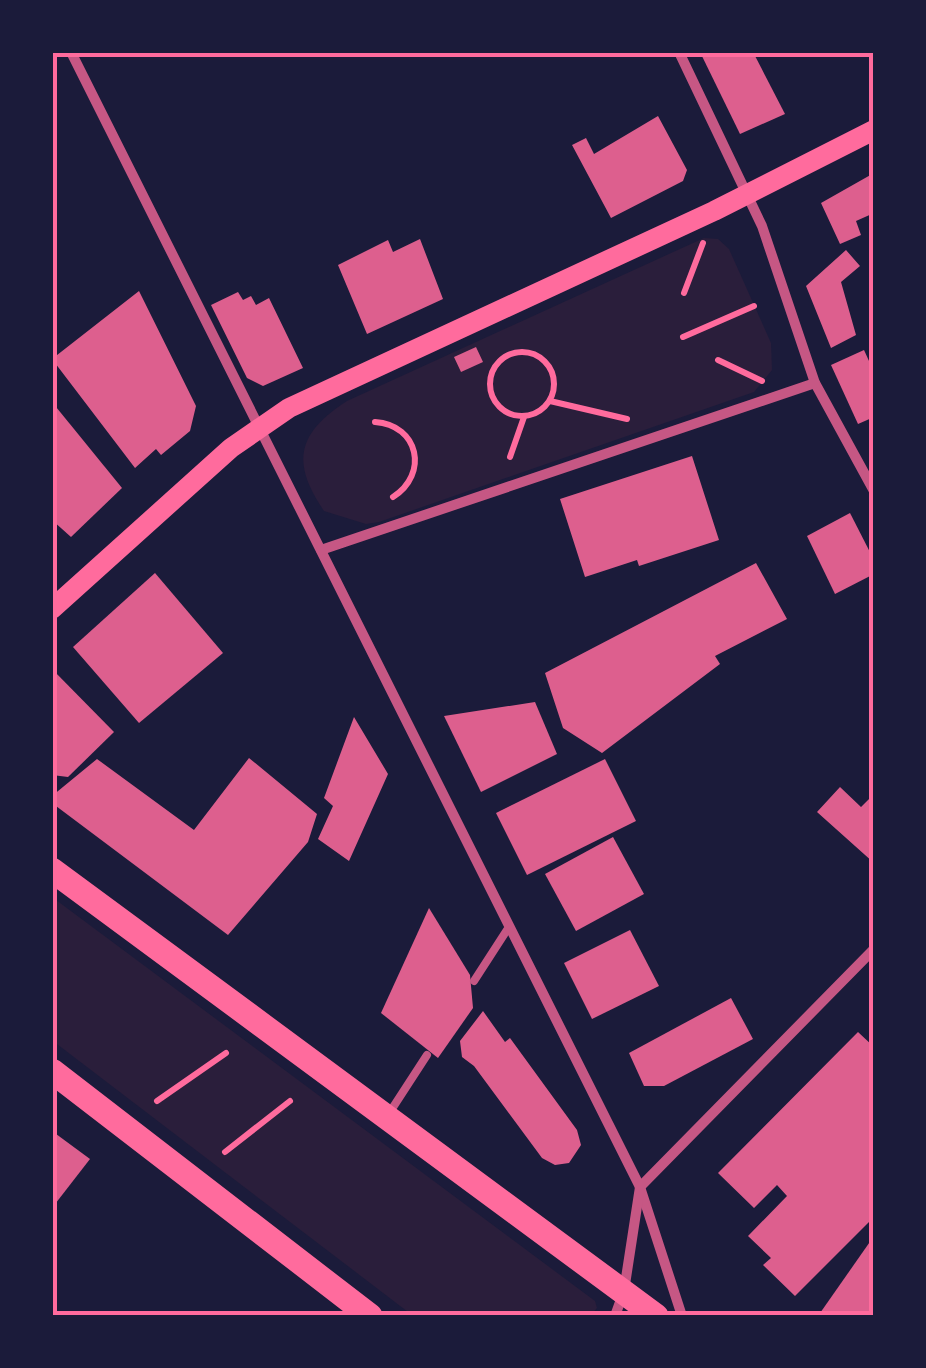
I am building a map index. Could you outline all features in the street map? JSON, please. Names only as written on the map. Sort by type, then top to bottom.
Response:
[{"type":"main road","points":[[52,608],[258,426],[748,195],[874,130]]},
{"type":"main road","points":[[52,870],[386,1119],[619,1303],[656,1316]]},
{"type":"main road","points":[[52,1071],[370,1316]]},
{"type":"street","points":[[71,52],[507,930],[640,1187],[682,1316]]},
{"type":"street","points":[[679,52],[748,195],[816,383],[874,491]]},
{"type":"street","points":[[321,550],[816,383]]},
{"type":"street","points":[[619,1303],[640,1187],[874,949]]},
{"type":"lane","points":[[474,982],[507,930]]},
{"type":"lane","points":[[386,1119],[427,1055]]},
{"type":"path","points":[[684,293],[704,238]]},
{"type":"path","points":[[683,338],[754,306]]},
{"type":"path","points":[[529,353],[546,362],[554,381],[550,401],[535,414],[524,416],[504,412],[491,396],[490,376],[505,356],[529,353]]},
{"type":"path","points":[[718,360],[764,382]]},
{"type":"path","points":[[550,401],[627,419]]},
{"type":"path","points":[[510,457],[524,416]]},
{"type":"path","points":[[375,422],[398,428],[414,446],[416,470],[403,490],[393,497]]},
{"type":"path","points":[[157,1101],[226,1054]]},
{"type":"path","points":[[225,1152],[290,1101]]},
{"type":"shaded area","points":[[704,238],[718,239],[729,249],[771,343],[772,370],[754,392],[379,522],[366,524],[324,511],[306,477],[304,449],[318,425],[347,401]]},
{"type":"shaded area","points":[[52,897],[595,1301],[597,1308],[591,1315],[412,1315],[53,1041]]},
{"type":"building","points":[[700,52],[753,52],[785,114],[740,134]]},
{"type":"building","points":[[658,116],[687,170],[683,181],[611,218],[572,145],[586,138],[594,154]]},
{"type":"building","points":[[874,173],[874,213],[856,221],[861,235],[840,244],[821,203]]},
{"type":"building","points":[[420,239],[443,299],[367,334],[338,265],[388,240],[393,252]]},
{"type":"building","points":[[846,250],[860,266],[841,282],[856,335],[831,348],[806,286]]},
{"type":"building","points":[[139,291],[196,406],[190,431],[161,455],[156,449],[135,468],[52,359]]},
{"type":"building","points":[[238,292],[243,300],[251,296],[256,305],[269,298],[303,368],[263,386],[247,378],[211,305]]},
{"type":"building","points":[[476,347],[483,362],[461,372],[454,357]]},
{"type":"building","points":[[864,350],[874,372],[874,417],[858,424],[831,365]]},
{"type":"building","points":[[52,402],[122,488],[71,537],[52,520]]},
{"type":"building","points":[[692,456],[719,540],[639,566],[637,560],[585,577],[560,499]]},
{"type":"building","points":[[850,513],[874,560],[874,574],[835,594],[807,536]]},
{"type":"building","points":[[756,563],[787,619],[715,656],[720,664],[602,753],[563,728],[545,673]]},
{"type":"building","points":[[155,573],[223,653],[139,723],[73,647]]},
{"type":"building","points":[[52,669],[114,732],[68,777],[52,775]]},
{"type":"building","points":[[535,702],[557,754],[481,792],[444,716]]},
{"type":"building","points":[[354,717],[388,774],[349,861],[318,839],[333,806],[324,798]]},
{"type":"building","points":[[249,758],[317,814],[308,842],[228,935],[52,803],[52,796],[97,759],[194,830]]},
{"type":"building","points":[[605,759],[636,821],[527,875],[496,813]]},
{"type":"building","points":[[840,787],[861,807],[874,794],[874,863],[817,812]]},
{"type":"building","points":[[613,837],[644,894],[576,931],[545,874]]},
{"type":"building","points":[[429,908],[470,975],[473,1008],[438,1058],[381,1013]]},
{"type":"building","points":[[630,930],[659,986],[592,1019],[564,963]]},
{"type":"building","points":[[731,998],[753,1039],[664,1086],[644,1086],[629,1053]]},
{"type":"building","points":[[483,1011],[505,1042],[510,1038],[577,1130],[581,1145],[569,1163],[555,1165],[542,1158],[474,1066],[462,1057],[460,1041]]},
{"type":"building","points":[[858,1032],[874,1047],[874,1217],[795,1296],[763,1265],[771,1258],[748,1236],[787,1196],[777,1185],[754,1208],[718,1173]]},
{"type":"building","points":[[52,1131],[90,1159],[52,1208]]},
{"type":"building","points":[[874,1236],[874,1316],[818,1316]]}]
